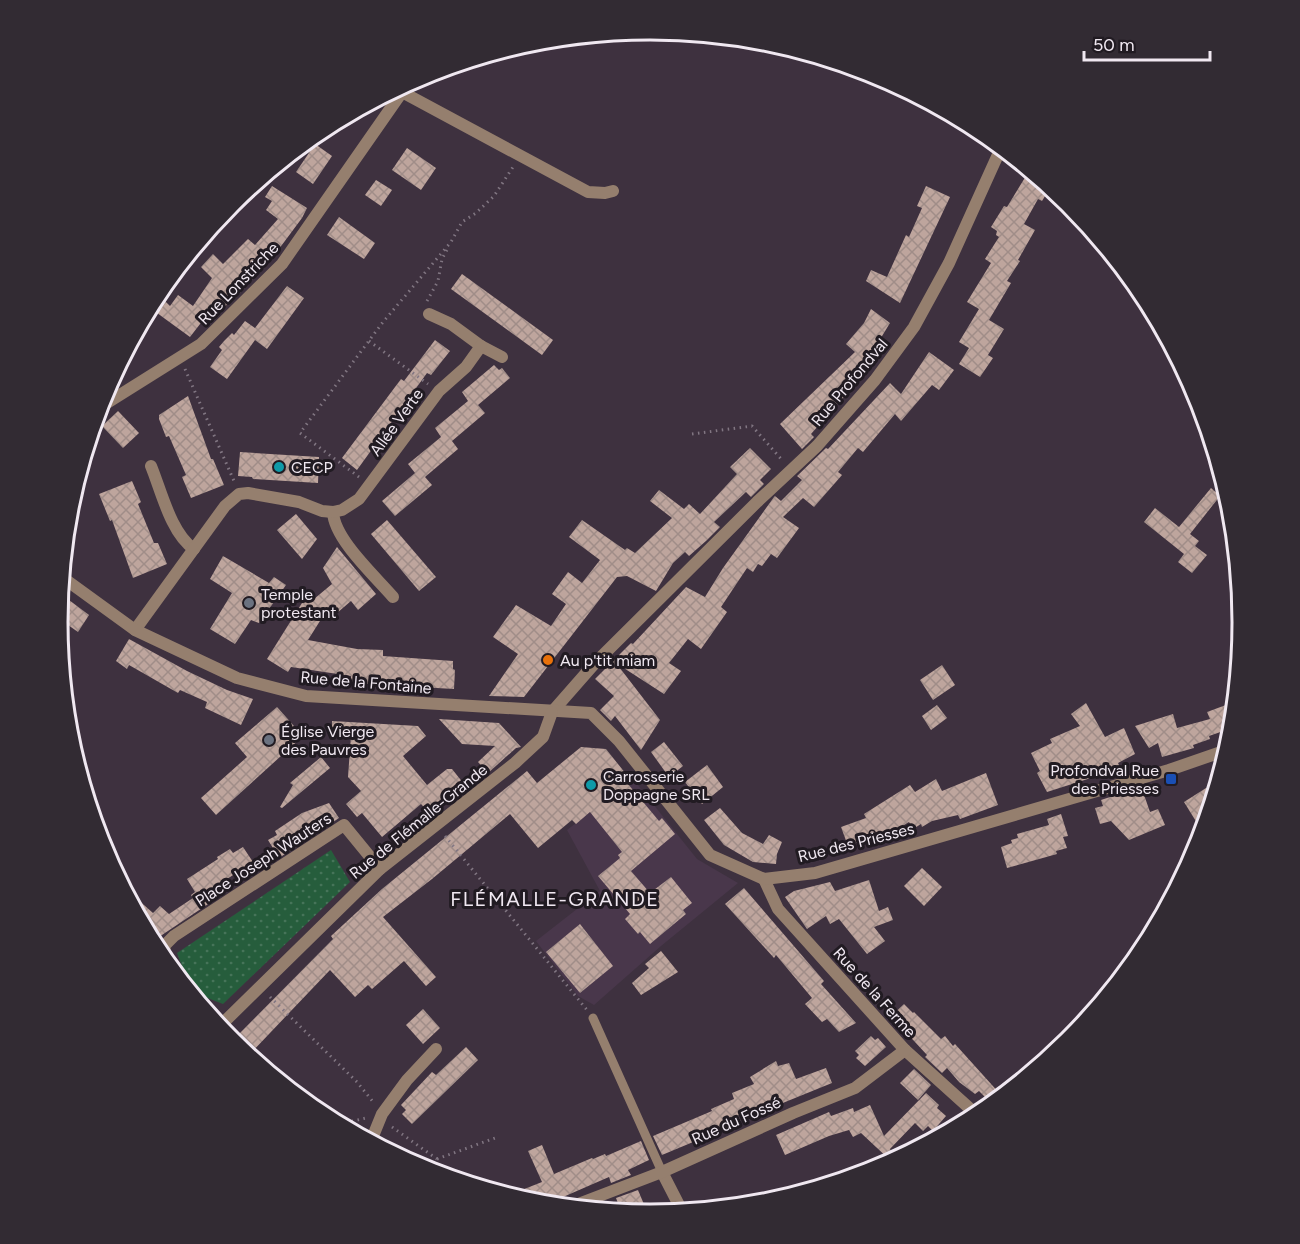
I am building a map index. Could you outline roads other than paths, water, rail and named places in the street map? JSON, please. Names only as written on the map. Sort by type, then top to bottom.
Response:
[{"type":"street","points":[[409,93],[588,192],[613,191]]},
{"type":"street","name":"Rue Lonstriche","points":[[114,397],[211,336],[282,264],[396,98]]},
{"type":"street","name":"Rue Profondval","points":[[664,596],[757,502],[817,446],[875,380],[914,327],[949,263],[997,156]]},
{"type":"street","points":[[429,314],[451,324],[481,346],[502,357]]},
{"type":"street","name":"Allée Verte","points":[[333,512],[350,507],[370,486],[439,391],[466,367],[481,346]]},
{"type":"street","points":[[151,465],[177,530],[186,543],[194,549]]},
{"type":"street","points":[[135,630],[225,506],[239,494],[257,494],[299,502],[322,511],[333,512],[335,523],[344,539],[393,597]]},
{"type":"street","name":"Rue de la Fontaine","points":[[70,581],[135,630],[237,678],[306,696],[552,712]]},
{"type":"street","name":"Rue de Flémalle-Grande","points":[[227,1020],[380,869],[515,762],[543,737],[552,712],[595,663],[664,596]]},
{"type":"street","points":[[552,712],[591,713],[619,741],[710,855],[764,879]]},
{"type":"street","name":"Rue des Priesses","points":[[764,879],[826,869],[1146,777],[1216,754]]},
{"type":"street","name":"Place Joseph Wauters","points":[[166,944],[174,936],[344,825],[380,869]]},
{"type":"street","name":"Rue de la Ferme","points":[[764,879],[778,909],[905,1050],[969,1108]]},
{"type":"street","points":[[374,1134],[382,1116],[407,1080],[436,1049]]},
{"type":"street","name":"Rue du Fossé","points":[[588,1200],[662,1172],[793,1113],[855,1088],[905,1050]]},
{"type":"street","points":[[662,1172],[678,1203]]},
{"type":"lane","points":[[593,1018],[662,1172]]},
{"type":"place","name":"CECP","points":[[279,467]]},
{"type":"place","name":"Temple protestant","points":[[249,603]]},
{"type":"place","name":"Au p'tit miam","points":[[548,660]]},
{"type":"place","name":"Église Vierge des Pauvres","points":[[269,740]]},
{"type":"place","name":"Profondval Rue des Priesses","points":[[1171,779]]},
{"type":"place","name":"Carrosserie Doppagne SRL","points":[[591,785]]},
{"type":"district","name":"FLÉMALLE-GRANDE","points":[[555,899]]}]
